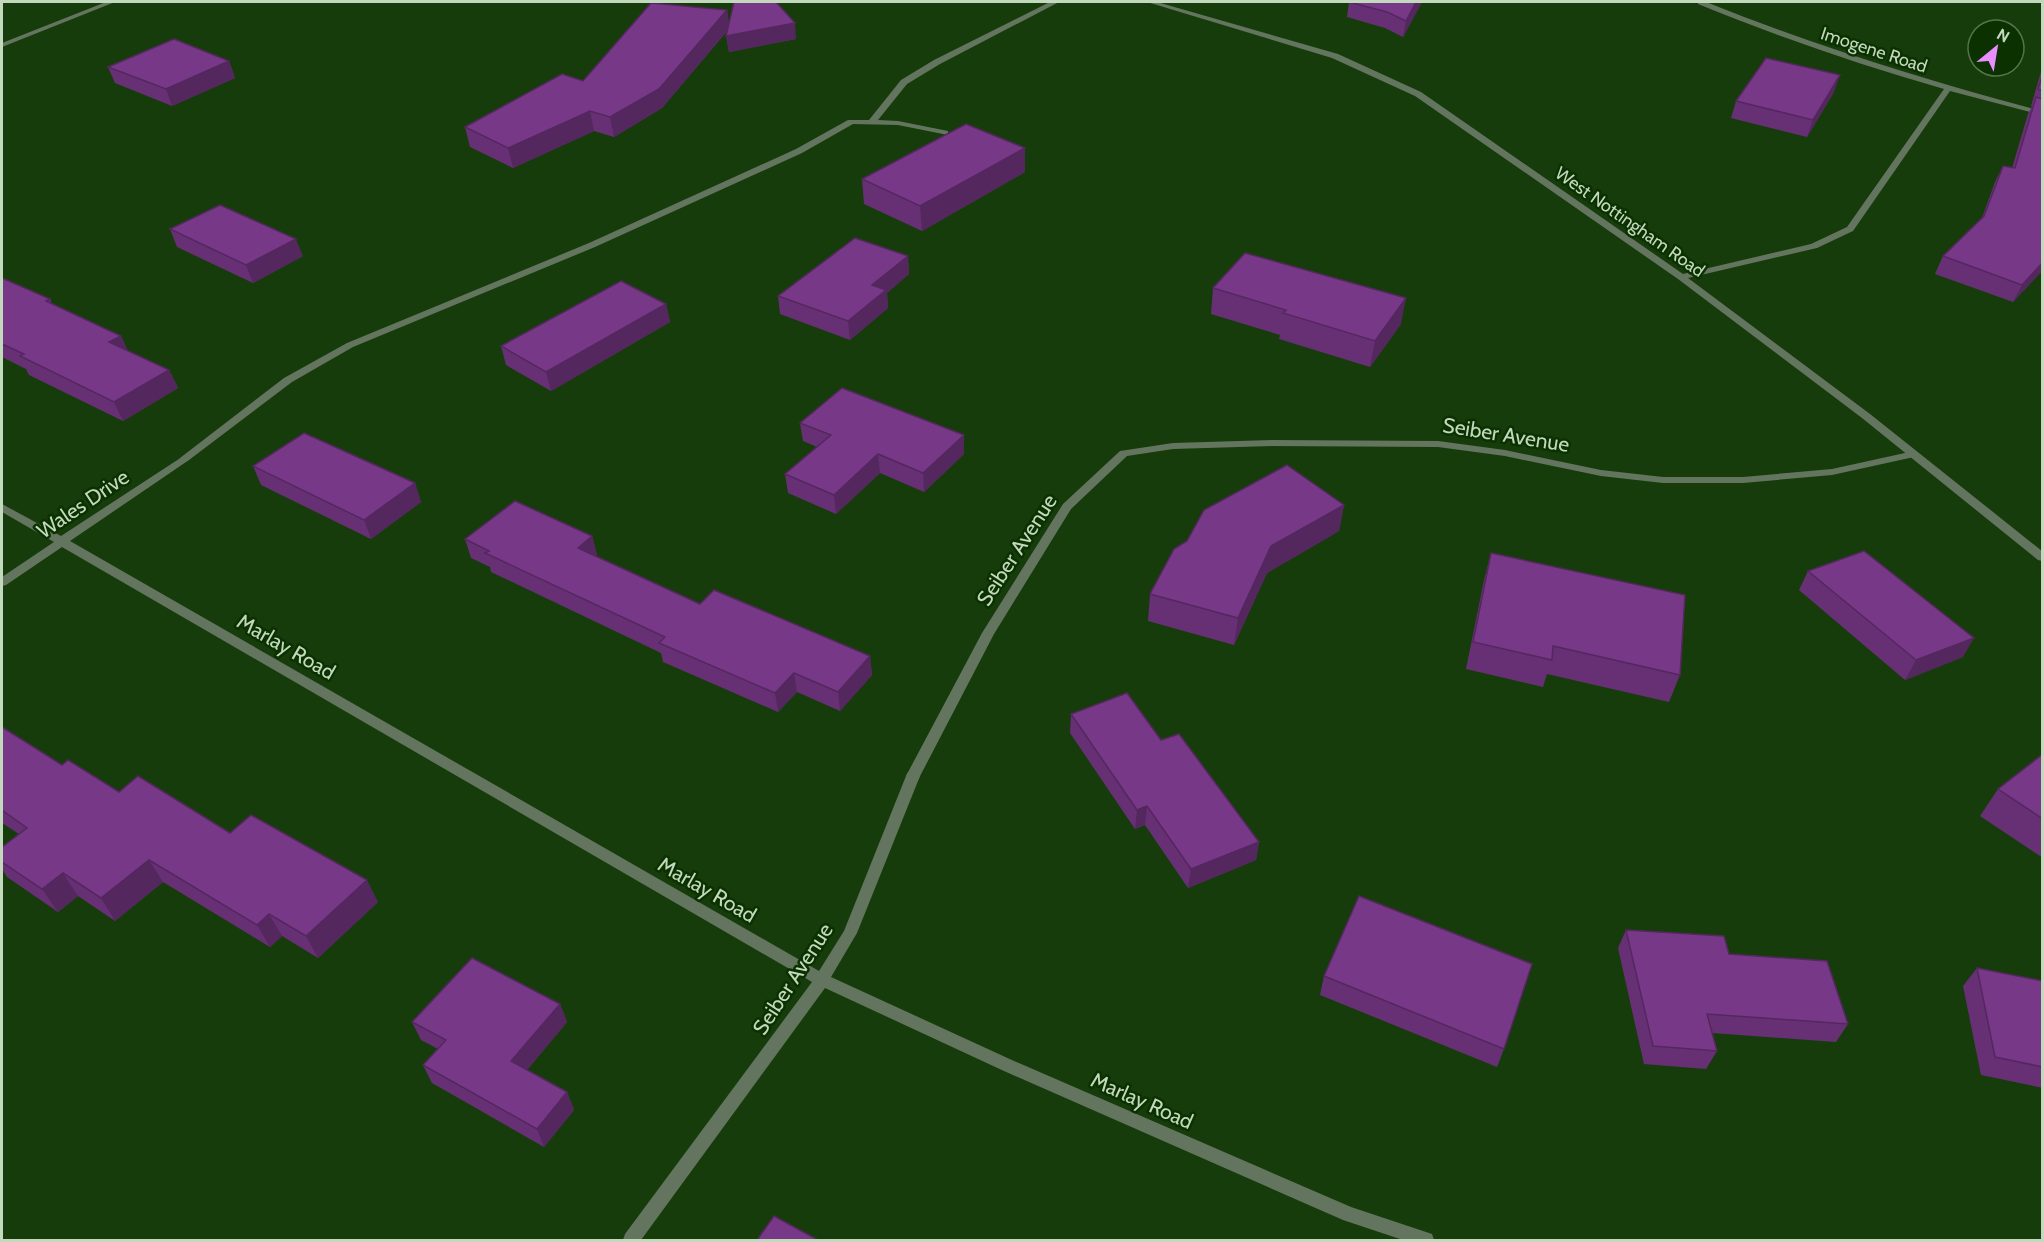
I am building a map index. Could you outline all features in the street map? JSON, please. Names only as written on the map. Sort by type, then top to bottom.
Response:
[{"type":"street","points":[[2,45],[111,2]]},
{"type":"street","points":[[871,123],[904,82],[937,62],[1055,2]]},
{"type":"street","name":"West Nottingham Road","points":[[1151,2],[1335,56],[1418,94],[1681,277],[1914,454],[2043,556]]},
{"type":"street","name":"Imogene Road","points":[[1701,2],[1822,50],[1948,89],[2043,112]]},
{"type":"street","points":[[1681,277],[1814,246],[1850,229],[1948,89]]},
{"type":"street","name":"Wales Drive","points":[[2,582],[185,458],[288,380],[350,345],[592,245],[799,152],[851,122],[898,123],[945,133]]},
{"type":"street","name":"Seiber Avenue","points":[[631,1240],[822,980],[850,933],[913,776],[988,633],[1067,507],[1124,453],[1173,446],[1261,443],[1438,444],[1504,453],[1601,473],[1663,480],[1743,480],[1832,472],[1914,454]]},
{"type":"street","name":"Marlay Road","points":[[2,507],[822,980],[1009,1066],[1349,1214],[1426,1240]]},
{"type":"building","points":[[734,2],[776,2],[795,23],[726,36]]},
{"type":"building","points":[[1349,2],[1416,2],[1406,21],[1387,12]]},
{"type":"building","points":[[651,3],[727,10],[659,89],[610,117],[590,111],[508,148],[465,127],[562,74],[583,81]]},
{"type":"building","points":[[174,39],[229,61],[166,89],[108,67]]},
{"type":"building","points":[[1766,58],[1840,75],[1813,120],[1736,101]]},
{"type":"building","points":[[2043,74],[2043,91],[2038,89]]},
{"type":"building","points":[[2036,97],[2043,99],[2043,262],[2022,285],[1943,256],[1984,216],[2003,166],[2015,168]]},
{"type":"building","points":[[966,124],[1025,148],[920,206],[862,179]]},
{"type":"building","points":[[220,205],[296,239],[246,265],[170,229]]},
{"type":"building","points":[[855,238],[908,256],[872,285],[886,290],[848,321],[778,296]]},
{"type":"building","points":[[1245,253],[1406,298],[1375,341],[1283,313],[1286,310],[1213,288]]},
{"type":"building","points":[[2,278],[50,299],[46,301],[121,336],[109,342],[169,370],[114,402],[20,356],[24,354],[2,344]]},
{"type":"building","points":[[621,281],[666,304],[546,372],[501,346]]},
{"type":"building","points":[[842,388],[964,435],[923,473],[878,454],[834,495],[785,474],[831,435],[800,423]]},
{"type":"building","points":[[304,433],[415,483],[364,520],[253,466]]},
{"type":"building","points":[[1287,465],[1344,505],[1271,546],[1238,618],[1150,594],[1174,549],[1187,541],[1204,510]]},
{"type":"building","points":[[515,501],[592,536],[578,548],[700,604],[714,590],[870,656],[838,692],[794,673],[775,693],[659,643],[665,637],[485,553],[489,551],[465,539]]},
{"type":"building","points":[[1864,551],[1974,638],[1916,660],[1808,571]]},
{"type":"building","points":[[1491,553],[1685,595],[1680,675],[1553,646],[1552,660],[1473,642]]},
{"type":"building","points":[[1127,693],[1161,740],[1179,734],[1259,842],[1191,869],[1147,806],[1137,810],[1071,714]]},
{"type":"building","points":[[2,727],[62,765],[68,760],[119,792],[138,776],[230,833],[251,815],[367,880],[306,936],[269,914],[257,925],[149,860],[101,898],[63,873],[42,889],[2,862],[2,847],[27,828],[2,810]]},
{"type":"building","points":[[2043,754],[2043,819],[1998,789]]},
{"type":"building","points":[[1359,896],[1532,964],[1504,1049],[1324,976]]},
{"type":"building","points":[[1626,930],[1724,936],[1729,954],[1827,961],[1848,1024],[1707,1014],[1717,1051],[1653,1046]]},
{"type":"building","points":[[472,958],[560,1004],[511,1061],[567,1092],[537,1129],[423,1065],[446,1040],[412,1022]]},
{"type":"building","points":[[1977,968],[2043,981],[2043,1067],[1995,1057]]},
{"type":"building","points":[[774,1216],[818,1240],[757,1240]]}]
